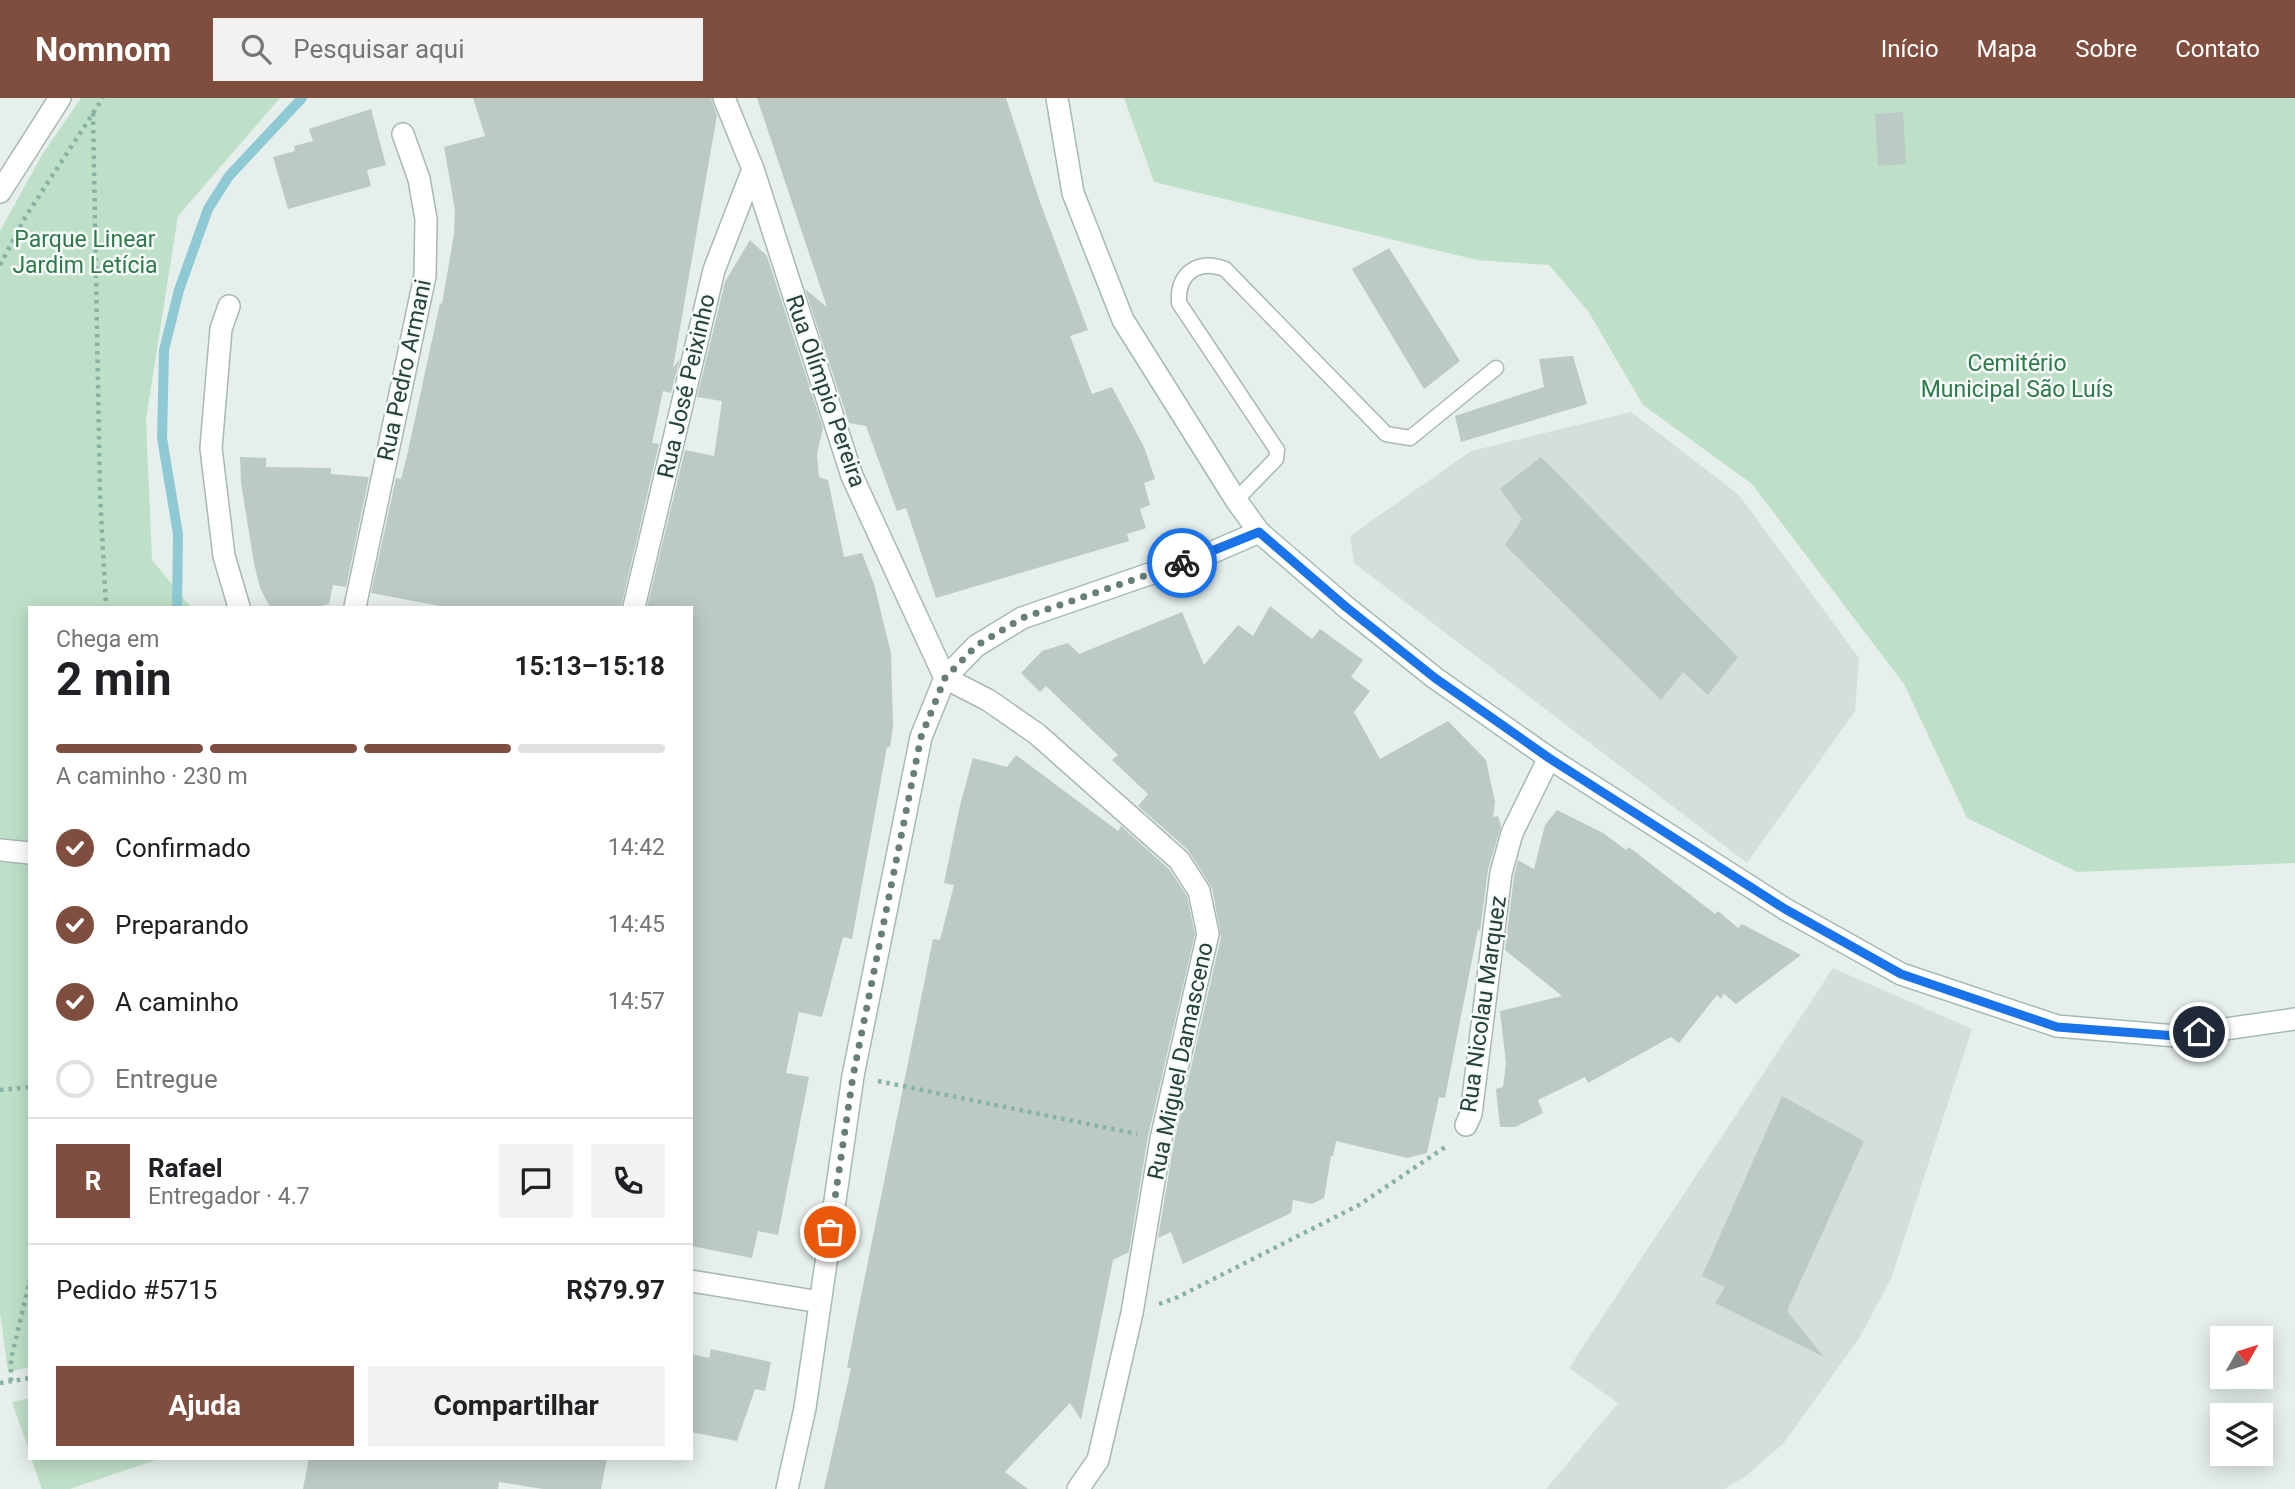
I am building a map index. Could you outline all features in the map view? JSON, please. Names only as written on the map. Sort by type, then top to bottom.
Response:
[{"type":"street","points":[[0,192],[60,98]]},
{"type":"street","name":"Rua Olímpio Pereira","points":[[724,98],[752,169],[852,476],[945,678]]},
{"type":"street","points":[[1057,98],[1073,193],[1123,320],[1236,500],[1259,532],[1346,607],[1435,678],[1549,758],[1785,909],[1901,974],[2057,1027],[2176,1036],[2295,1019]]},
{"type":"street","name":"Rua Pedro Armani","points":[[355,606],[425,276],[426,219],[419,179],[403,134]]},
{"type":"street","name":"Rua José Peixinho","points":[[634,606],[714,270],[752,169]]},
{"type":"street","points":[[229,306],[221,329],[211,448],[224,556],[239,606]]},
{"type":"street","points":[[787,1489],[805,1408],[853,1076],[921,737],[945,678],[976,646],[1022,618],[1213,552],[1259,532]]},
{"type":"street","name":"Rua Miguel Damasceno","points":[[945,678],[988,700],[1037,734],[1179,860],[1199,891],[1208,934],[1161,1139],[1132,1313],[1098,1460],[1078,1489]]},
{"type":"street","name":"Rua Nicolau Marquez","points":[[1466,1125],[1471,1114],[1501,873],[1512,833],[1549,758]]},
{"type":"street","points":[[0,850],[28,853]]},
{"type":"street","points":[[693,1282],[820,1302]]},
{"type":"lane","points":[[1236,500],[1276,459],[1277,450],[1180,303],[1179,294],[1183,281],[1194,269],[1210,263],[1225,268],[1386,435],[1410,438],[1496,368]]},
{"type":"path","points":[[0,265],[26,216],[103,98]]},
{"type":"path","points":[[93,113],[100,495],[106,606]]},
{"type":"path","points":[[853,1076],[1161,1139]]},
{"type":"path","points":[[0,1090],[28,1087]]},
{"type":"path","name":"Rua Nicolau Marquez","points":[[1132,1313],[1178,1297],[1359,1205],[1453,1142],[1466,1125]]},
{"type":"path","points":[[11,1381],[12,1359],[28,1288]]},
{"type":"path","points":[[0,1383],[28,1378]]},
{"type":"shaded area","points":[[1631,412],[1739,495],[1859,658],[1855,711],[1747,863],[1354,563],[1350,536],[1471,451]]},
{"type":"shaded area","points":[[1833,968],[1972,1029],[1891,1279],[1858,1340],[1783,1444],[1746,1476],[1724,1489],[1546,1489],[1618,1403],[1569,1368]]},
{"type":"green space","name":"Parque Linear Jardim Letícia","points":[[81,98],[280,98],[178,216],[146,419],[152,560],[190,606],[28,606],[28,1367],[8,1372],[0,1312],[0,231],[42,155]]},
{"type":"green space","name":"Cemitério Municipal São Luís","points":[[1124,98],[2295,98],[2295,863],[2077,872],[1967,818],[1904,684],[1752,484],[1643,405],[1588,311],[1549,265],[1477,260],[1154,182]]},
{"type":"green space","points":[[28,1398],[28,1447],[12,1402]]},
{"type":"green space","points":[[32,1460],[156,1460],[70,1489],[42,1489]]},
{"type":"building","points":[[473,98],[711,98],[717,115],[673,368],[680,358],[671,393],[663,391],[652,443],[659,444],[621,606],[440,606],[371,593],[396,478],[401,479],[407,456],[440,303],[442,304],[454,234],[455,210],[444,147],[485,136]]},
{"type":"building","points":[[757,98],[1006,98],[1040,202],[1088,330],[1070,336],[1092,394],[1112,387],[1144,447],[1155,479],[1144,483],[1150,505],[1140,509],[1146,528],[1127,534],[1129,541],[936,598],[906,508],[897,511],[866,426],[849,423],[805,289],[827,307]]},
{"type":"building","points":[[371,109],[386,165],[367,170],[371,186],[288,209],[273,157],[295,151],[294,146],[313,141],[309,129]]},
{"type":"building","points":[[1903,112],[1906,164],[1878,166],[1875,114]]},
{"type":"building","points":[[750,240],[767,256],[823,428],[817,454],[819,477],[828,480],[844,557],[862,553],[874,584],[891,653],[893,726],[852,939],[843,937],[822,1017],[799,1012],[786,1073],[809,1077],[778,1235],[758,1231],[752,1258],[693,1246],[693,606],[647,606],[685,450],[714,456],[722,401],[697,397],[725,282]]},
{"type":"building","points":[[1389,248],[1460,361],[1424,389],[1352,269]]},
{"type":"building","points":[[1573,356],[1587,404],[1461,442],[1455,416],[1544,387],[1539,359]]},
{"type":"building","points":[[240,457],[266,458],[266,467],[331,468],[331,474],[369,477],[346,587],[333,585],[329,604],[269,606],[260,588],[254,563],[241,483]]},
{"type":"building","points":[[1541,457],[1738,657],[1708,695],[1683,672],[1661,700],[1505,545],[1522,519],[1500,489]]},
{"type":"building","points":[[1270,606],[1312,639],[1320,629],[1363,660],[1351,677],[1370,691],[1354,712],[1380,759],[1448,721],[1486,760],[1495,802],[1493,817],[1498,816],[1501,826],[1488,870],[1480,931],[1478,929],[1445,1098],[1439,1097],[1427,1153],[1407,1158],[1336,1141],[1324,1198],[1312,1204],[1293,1200],[1291,1213],[1183,1264],[1171,1232],[1158,1238],[1174,1142],[1221,937],[1212,888],[1188,850],[1138,806],[1148,794],[1112,760],[1118,755],[1046,686],[1040,692],[1021,673],[1042,651],[1068,643],[1079,654],[1182,612],[1204,665],[1238,625],[1253,636]]},
{"type":"building","points":[[1016,755],[1118,831],[1121,826],[1169,869],[1187,896],[1195,934],[1148,1136],[1129,1252],[1113,1260],[1081,1420],[1070,1403],[1005,1472],[1028,1489],[824,1489],[851,1368],[847,1368],[933,939],[940,940],[954,885],[944,883],[960,805],[973,758],[1007,767]]},
{"type":"building","points":[[1557,810],[1603,833],[1626,850],[1629,847],[1715,914],[1718,911],[1738,928],[1742,924],[1801,955],[1736,1004],[1724,994],[1721,999],[1717,995],[1679,1043],[1671,1037],[1588,1083],[1585,1077],[1538,1100],[1543,1113],[1515,1127],[1500,1127],[1496,1089],[1503,1087],[1506,1063],[1500,1011],[1562,996],[1505,950],[1518,860],[1534,869],[1545,825]]},
{"type":"building","points":[[1782,1096],[1864,1141],[1787,1311],[1824,1357],[1715,1303],[1725,1287],[1702,1276]]},
{"type":"building","points":[[711,1349],[771,1362],[765,1391],[755,1389],[737,1441],[693,1432],[693,1354],[709,1358]]},
{"type":"building","points":[[309,1460],[607,1460],[601,1489],[543,1489],[499,1482],[498,1489],[303,1489]]},
{"type":"waterway","points":[[177,606],[178,534],[162,438],[164,350],[179,290],[208,209],[229,176],[302,98]]},
{"type":"way so far","points":[[830,1232],[853,1076],[921,737],[945,678],[976,646],[1022,618],[1182,563]]},
{"type":"route","points":[[1182,563],[1259,532],[1346,607],[1435,678],[1549,758],[1785,909],[1901,974],[2057,1027],[2176,1036],[2199,1032]]}]
